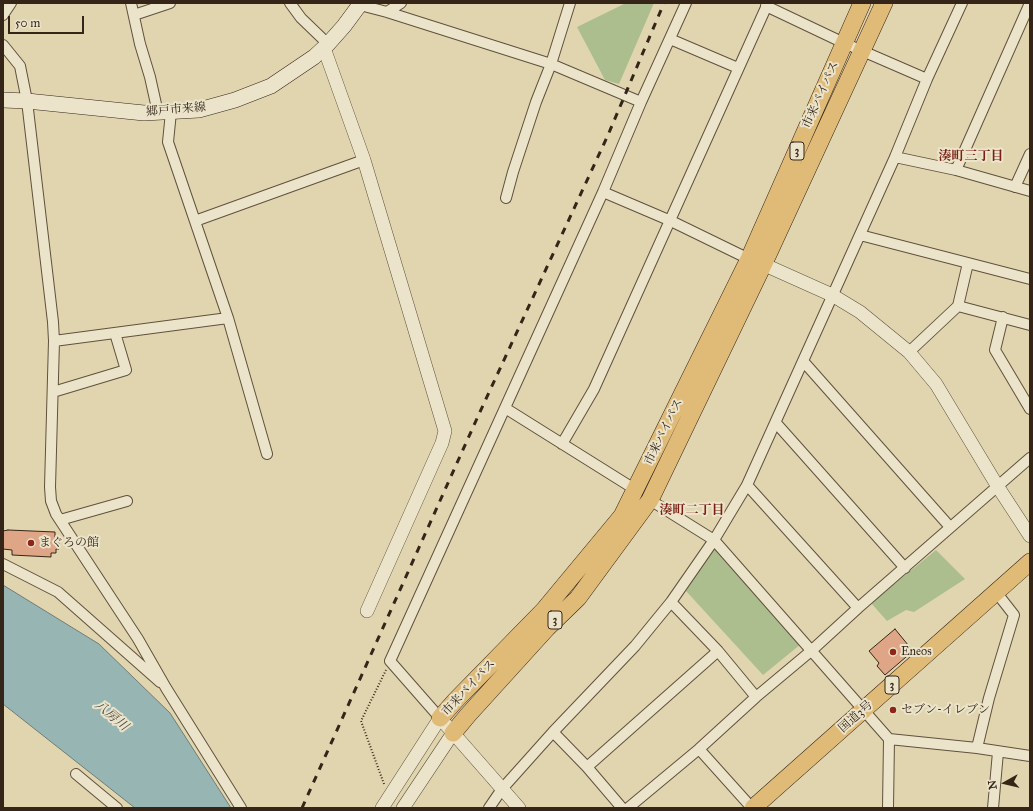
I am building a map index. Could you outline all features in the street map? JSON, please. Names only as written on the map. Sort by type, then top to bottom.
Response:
[{"type":"highway","name":"市来バイパス","points":[[453,733],[547,628],[578,598],[650,500],[757,261],[844,43],[862,3]]},
{"type":"highway","name":"市来バイパス","points":[[440,718],[544,610],[622,516],[757,261],[863,51],[884,3]]},
{"type":"highway","name":"国道3号","points":[[753,808],[1030,562]]},
{"type":"main road","name":"郷戸市来線","points":[[3,100],[144,113],[199,110],[235,100],[271,86],[299,68],[326,46],[344,26],[360,4]]},
{"type":"street","points":[[3,14],[11,3]]},
{"type":"street","points":[[131,3],[140,44],[150,77],[164,112],[168,142],[228,318],[267,454]]},
{"type":"street","points":[[134,15],[170,3]]},
{"type":"street","points":[[290,3],[326,46],[364,160],[445,431],[442,443],[367,610]]},
{"type":"street","points":[[387,12],[401,3]]},
{"type":"street","points":[[506,198],[533,109],[551,64],[570,3]]},
{"type":"street","points":[[519,808],[390,661],[603,192],[641,102],[686,3]]},
{"type":"street","points":[[489,808],[502,789],[553,732],[635,646],[672,602],[714,540],[747,485],[860,235],[927,79],[962,3]]},
{"type":"street","points":[[956,170],[1030,3]]},
{"type":"street","points":[[360,4],[551,64],[641,102]]},
{"type":"street","points":[[562,444],[594,389],[767,5],[844,43],[927,79]]},
{"type":"street","points":[[670,39],[738,68]]},
{"type":"street","points":[[3,45],[20,66],[26,101],[54,322],[50,488],[51,501],[56,514],[138,639],[166,688],[241,808]]},
{"type":"street","points":[[1015,187],[1030,154]]},
{"type":"street","points":[[895,156],[956,170],[1030,191]]},
{"type":"street","points":[[195,221],[364,160]]},
{"type":"street","points":[[603,192],[671,221],[832,295],[860,312],[909,352],[936,384],[1030,536]]},
{"type":"street","points":[[860,235],[1030,279]]},
{"type":"street","points":[[909,352],[958,306],[968,262]]},
{"type":"street","points":[[958,306],[1030,325]]},
{"type":"street","points":[[1003,317],[995,350],[1030,409]]},
{"type":"street","points":[[54,342],[228,318]]},
{"type":"street","points":[[53,392],[126,370],[115,333]]},
{"type":"street","points":[[803,361],[950,527]]},
{"type":"street","points":[[505,408],[636,490]]},
{"type":"street","points":[[776,423],[905,568]]},
{"type":"street","points":[[628,808],[699,749],[756,697],[811,651],[1030,458]]},
{"type":"street","points":[[747,485],[858,608]]},
{"type":"street","points":[[650,500],[714,540],[889,739],[978,748],[1030,756]]},
{"type":"street","points":[[60,520],[127,501]]},
{"type":"street","points":[[3,564],[58,592],[166,688]]},
{"type":"street","points":[[978,748],[989,698],[1014,615],[996,592]]},
{"type":"street","points":[[672,602],[718,651],[756,697]]},
{"type":"street","points":[[587,767],[718,651]]},
{"type":"street","name":"市来バイパス","points":[[382,808],[440,718]]},
{"type":"street","points":[[553,732],[587,767],[622,808]]},
{"type":"street","name":"市来バイパス","points":[[403,808],[453,733]]},
{"type":"street","points":[[888,808],[889,739]]},
{"type":"street","points":[[699,749],[753,808]]},
{"type":"street","points":[[994,808],[998,752]]},
{"type":"street","points":[[76,774],[117,808]]},
{"type":"path","points":[[377,764],[361,721],[390,661]]},
{"type":"green space","points":[[626,3],[654,3],[619,84],[605,80],[577,27]]},
{"type":"green space","points":[[714,545],[801,644],[763,675],[686,591]]},
{"type":"green space","points":[[936,550],[965,579],[914,612],[906,610],[887,621],[871,603]]},
{"type":"water","name":"八房川","points":[[3,585],[99,644],[170,713],[231,808],[135,808],[3,704]]},
{"type":"building","name":"まぐろの館","points":[[3,531],[55,532],[55,537],[59,537],[59,549],[56,549],[56,553],[51,553],[51,557],[12,555],[12,550],[3,549]]},
{"type":"building","points":[[895,629],[913,651],[885,675],[877,666],[879,663],[869,651]]},
{"type":"railway","points":[[302,808],[479,414],[608,135],[664,3]]},
{"type":"place","name":"まぐろの館","points":[[31,543]]},
{"type":"place","name":"Eneos","points":[[893,652]]},
{"type":"place","name":"セブン-イレブン","points":[[893,710]]},
{"type":"district","name":"湊町三丁目","points":[[971,157]]},
{"type":"district","name":"湊町二丁目","points":[[692,511]]}]
